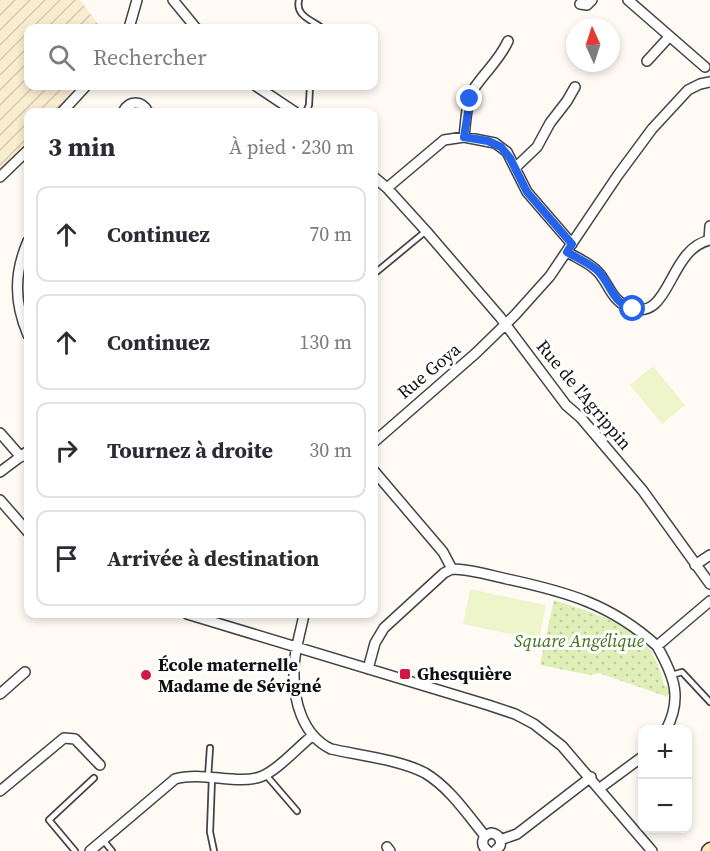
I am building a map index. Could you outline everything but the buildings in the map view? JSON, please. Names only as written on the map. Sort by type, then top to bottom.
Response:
[{"type":"street","points":[[130,24],[137,0]]},
{"type":"street","points":[[173,0],[193,24]]},
{"type":"street","points":[[580,4],[587,5],[592,0]]},
{"type":"street","points":[[628,0],[669,37],[707,64],[708,82]]},
{"type":"street","points":[[647,61],[669,37]]},
{"type":"street","points":[[464,137],[468,104],[472,92],[500,56],[508,41]]},
{"type":"street","name":"Rue Goya","points":[[378,438],[476,353],[542,285],[652,129],[688,90],[708,82]]},
{"type":"street","points":[[515,168],[537,147],[550,123],[575,87]]},
{"type":"street","points":[[66,108],[82,90]]},
{"type":"street","points":[[262,90],[289,108]]},
{"type":"street","points":[[126,108],[135,103],[145,108]]},
{"type":"street","points":[[387,188],[436,145],[453,138],[464,137],[488,141],[501,147],[510,158],[527,192],[570,248],[595,268],[619,302],[640,310],[659,302],[674,272],[687,254],[698,244],[710,240],[710,226]]},
{"type":"street","points":[[0,177],[24,154]]},
{"type":"street","name":"Rue de l'Agrippin","points":[[378,180],[426,231],[505,324],[566,405],[581,418],[654,504],[710,584]]},
{"type":"street","points":[[24,253],[17,279],[24,322]]},
{"type":"street","points":[[0,434],[24,453]]},
{"type":"street","points":[[0,472],[24,455]]},
{"type":"street","points":[[378,476],[443,552],[452,569]]},
{"type":"street","points":[[0,500],[24,527]]},
{"type":"street","points":[[695,565],[710,555]]},
{"type":"street","points":[[368,669],[375,644],[384,628],[444,573],[452,569],[468,571],[556,590],[585,600],[618,616],[636,628],[657,646],[672,675],[675,701],[674,712],[668,725]]},
{"type":"street","points":[[657,646],[710,601]]},
{"type":"street","points":[[200,618],[521,717],[555,739],[591,777],[652,851]]},
{"type":"street","points":[[303,618],[294,669],[300,714],[312,736],[331,749],[406,766],[425,774],[452,796],[485,836]]},
{"type":"street","points":[[0,694],[25,672]]},
{"type":"street","points":[[90,851],[171,781],[186,776],[248,778],[265,774],[312,736]]},
{"type":"street","points":[[0,791],[64,738],[75,739],[100,765]]},
{"type":"street","points":[[600,788],[638,761]]},
{"type":"street","points":[[500,840],[517,834],[591,777]]},
{"type":"street","points":[[485,836],[494,834],[500,840]]},
{"type":"street","points":[[485,836],[483,844],[488,851]]},
{"type":"street","points":[[495,851],[499,848],[500,840]]},
{"type":"lane","points":[[299,0],[297,3],[299,11],[316,24]]},
{"type":"lane","points":[[308,108],[310,90]]},
{"type":"lane","points":[[378,271],[426,231]]},
{"type":"lane","points":[[672,675],[682,672],[710,702]]},
{"type":"lane","points":[[210,748],[210,832],[214,851]]},
{"type":"lane","points":[[265,774],[297,811]]},
{"type":"lane","points":[[75,851],[49,820],[94,778]]},
{"type":"lane","points":[[103,840],[112,851]]},
{"type":"shaded area","points":[[0,0],[80,0],[98,24],[24,24],[24,90],[73,90],[58,108],[24,108],[24,148],[0,169]]},
{"type":"green space","points":[[653,366],[685,405],[662,424],[630,385]]},
{"type":"green space","points":[[470,589],[546,605],[539,640],[463,624]]},
{"type":"green space","name":"Square Angélique","points":[[554,600],[606,618],[641,640],[655,658],[664,685],[670,688],[668,697],[599,673],[590,675],[540,665]]},
{"type":"place","name":"Ghesquière","points":[[405,674]]},
{"type":"place","name":"École maternelle Madame de Sévigné","points":[[146,675]]},
{"type":"route","points":[[470,99],[464,137],[495,143],[507,152],[527,192],[572,244],[567,252],[595,268],[614,297],[633,309]]}]
